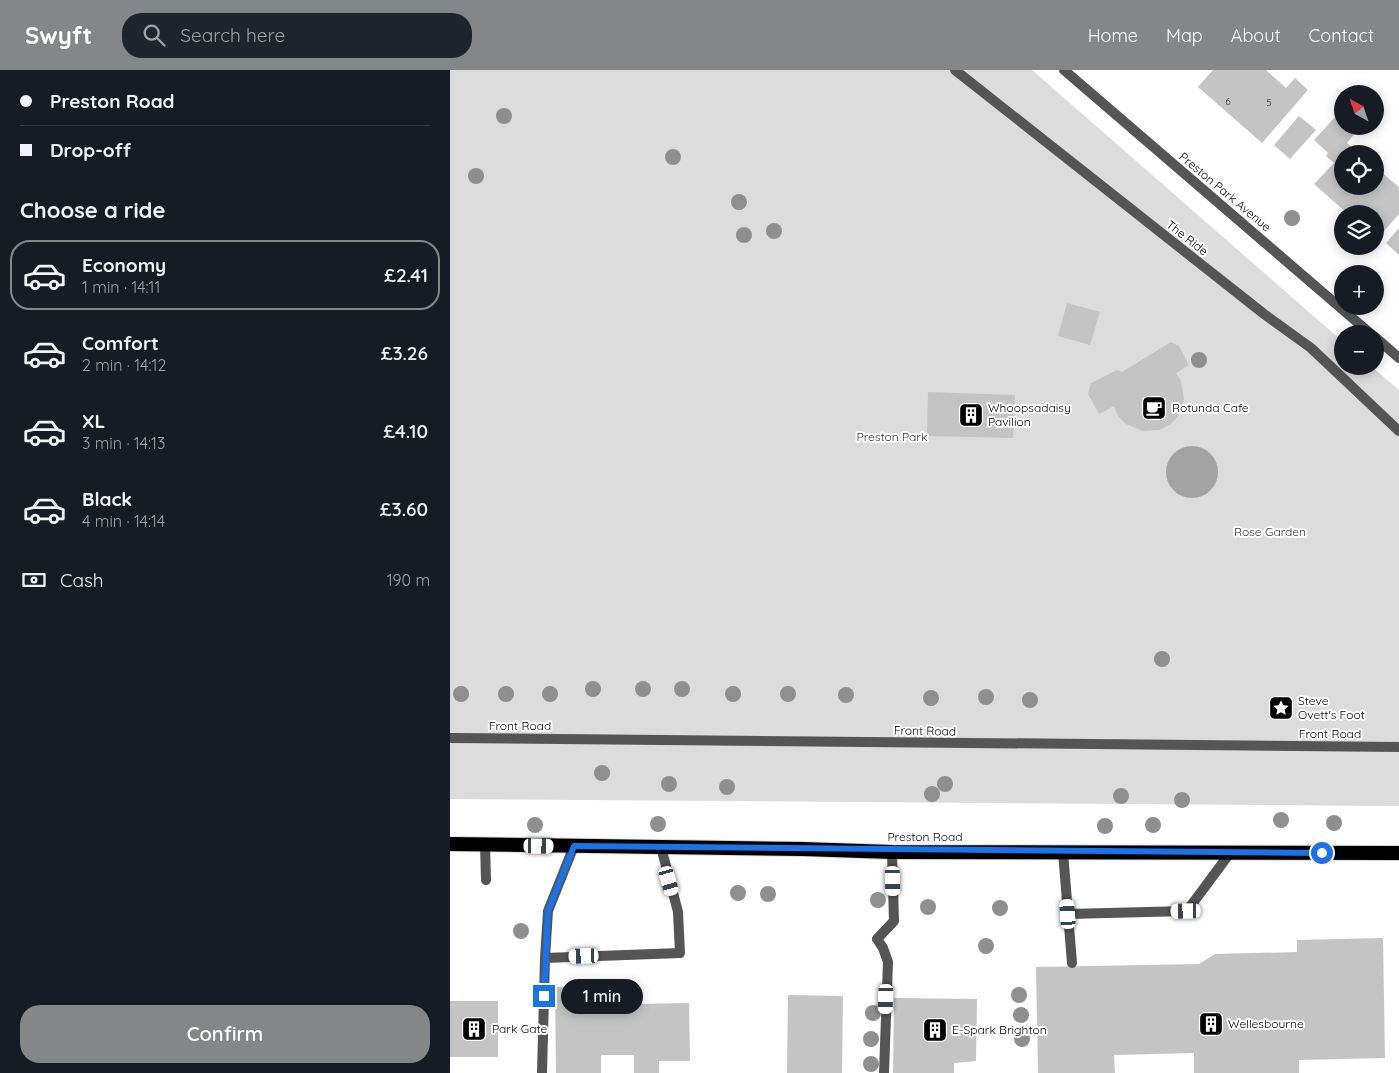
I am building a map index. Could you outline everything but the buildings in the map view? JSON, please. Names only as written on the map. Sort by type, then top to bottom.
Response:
[{"type":"highway","name":"Preston Road","points":[[450,844],[892,852],[1399,853]]},
{"type":"street","name":"The Ride","points":[[954,70],[1264,314],[1311,348],[1399,431]]},
{"type":"street","name":"Preston Park Avenue","points":[[1064,70],[1361,325]]},
{"type":"street","points":[[1384,345],[1399,358]]},
{"type":"street","name":"Front Road","points":[[450,738],[1399,747]]},
{"type":"street","points":[[486,844],[486,880]]},
{"type":"street","points":[[542,1073],[548,911],[574,846]]},
{"type":"street","points":[[545,958],[680,953],[678,912],[661,847]]},
{"type":"street","points":[[884,1073],[888,962],[883,948],[877,939],[894,921],[892,852]]},
{"type":"street","points":[[1063,852],[1072,963]]},
{"type":"street","points":[[1068,914],[1186,911],[1230,853]]},
{"type":"green space","name":"Preston Park","points":[[450,70],[1032,70],[1334,334],[1334,375],[1382,375],[1399,390],[1399,806],[450,799]]},
{"type":"shaded area","points":[[1187,446],[1197,446],[1211,453],[1218,467],[1218,477],[1211,491],[1197,498],[1187,498],[1177,494],[1170,487],[1166,477],[1166,467],[1170,457],[1177,450]]},
{"type":"place","name":"Rotunda Cafe","points":[[1154,408]]},
{"type":"place","name":"Whoopsadaisy Pavilion","points":[[971,415]]},
{"type":"place","name":"Steve Ovett's Foot","points":[[1281,708]]},
{"type":"place","name":"Wellesbourne","points":[[1211,1024]]},
{"type":"place","name":"Park Gate","points":[[474,1029]]},
{"type":"place","name":"E-Spark Brighton","points":[[935,1030]]},
{"type":"route","points":[[544,996],[548,911],[574,846],[802,848],[892,852],[1322,853]]},
{"type":"park label","name":"Rose Garden","points":[[1270,532]]}]
